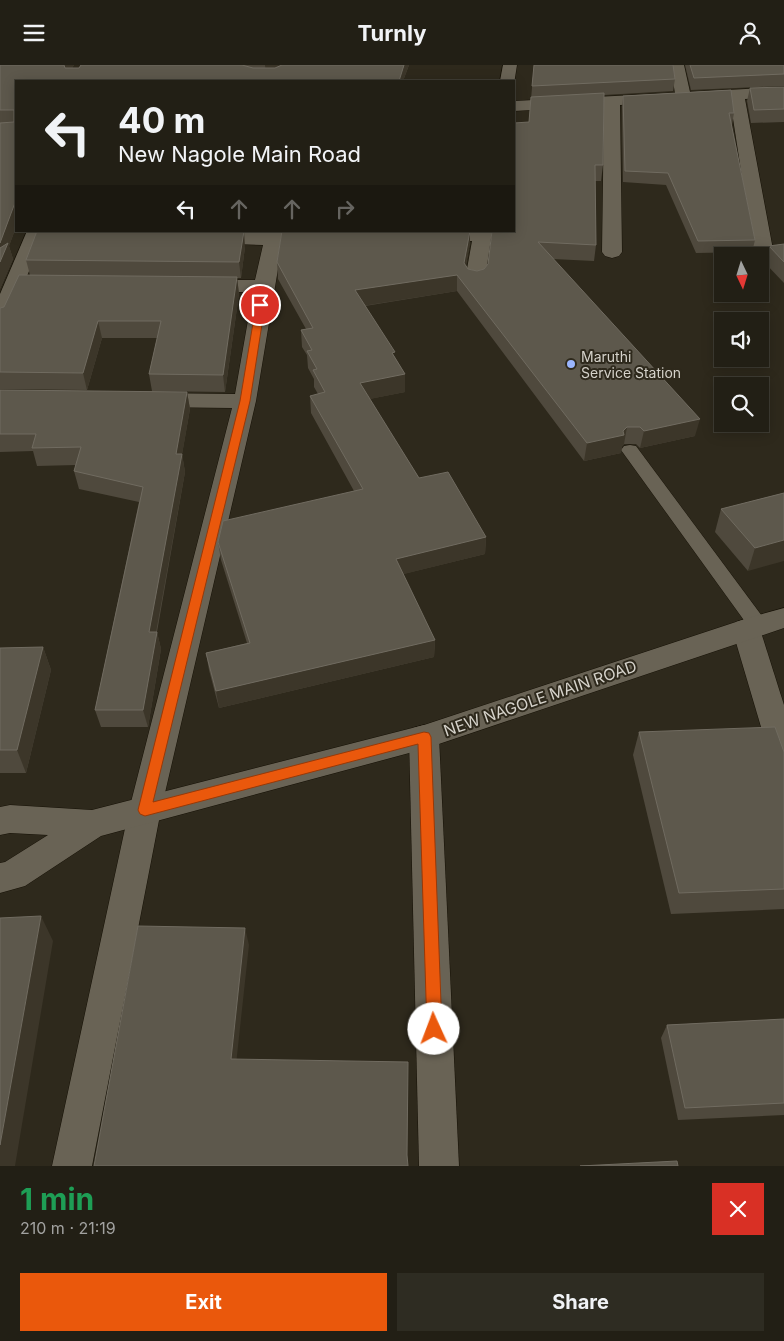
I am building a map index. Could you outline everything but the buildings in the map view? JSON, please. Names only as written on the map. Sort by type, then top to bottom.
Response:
[{"type":"street","points":[[508,80],[510,65]]},
{"type":"street","points":[[678,65],[683,97]]},
{"type":"street","points":[[515,106],[784,92]]},
{"type":"street","points":[[737,95],[763,247]]},
{"type":"street","points":[[612,101],[612,252]]},
{"type":"street","points":[[407,237],[483,233],[475,280]]},
{"type":"street","points":[[193,235],[274,239],[336,236]]},
{"type":"street","points":[[0,319],[14,284],[40,237]]},
{"type":"street","points":[[72,1166],[145,810],[245,401],[264,286],[274,239]]},
{"type":"street","points":[[14,284],[34,285]]},
{"type":"street","points":[[184,286],[264,286]]},
{"type":"street","points":[[127,399],[245,401]]},
{"type":"street","points":[[763,624],[784,754]]},
{"type":"street","name":"NEW NAGOLE MAIN ROAD","points":[[0,878],[13,875],[92,824],[424,737],[763,624]]},
{"type":"street","points":[[424,737],[439,1166]]},
{"type":"street","name":"NEW NAGOLE MAIN ROAD","points":[[0,821],[10,819],[92,824]]},
{"type":"lane","points":[[630,451],[763,624]]},
{"type":"place","name":"Maruthi Service Station","points":[[571,364]]},
{"type":"route","points":[[260,305],[245,401],[145,810],[424,737],[434,1029]]}]
